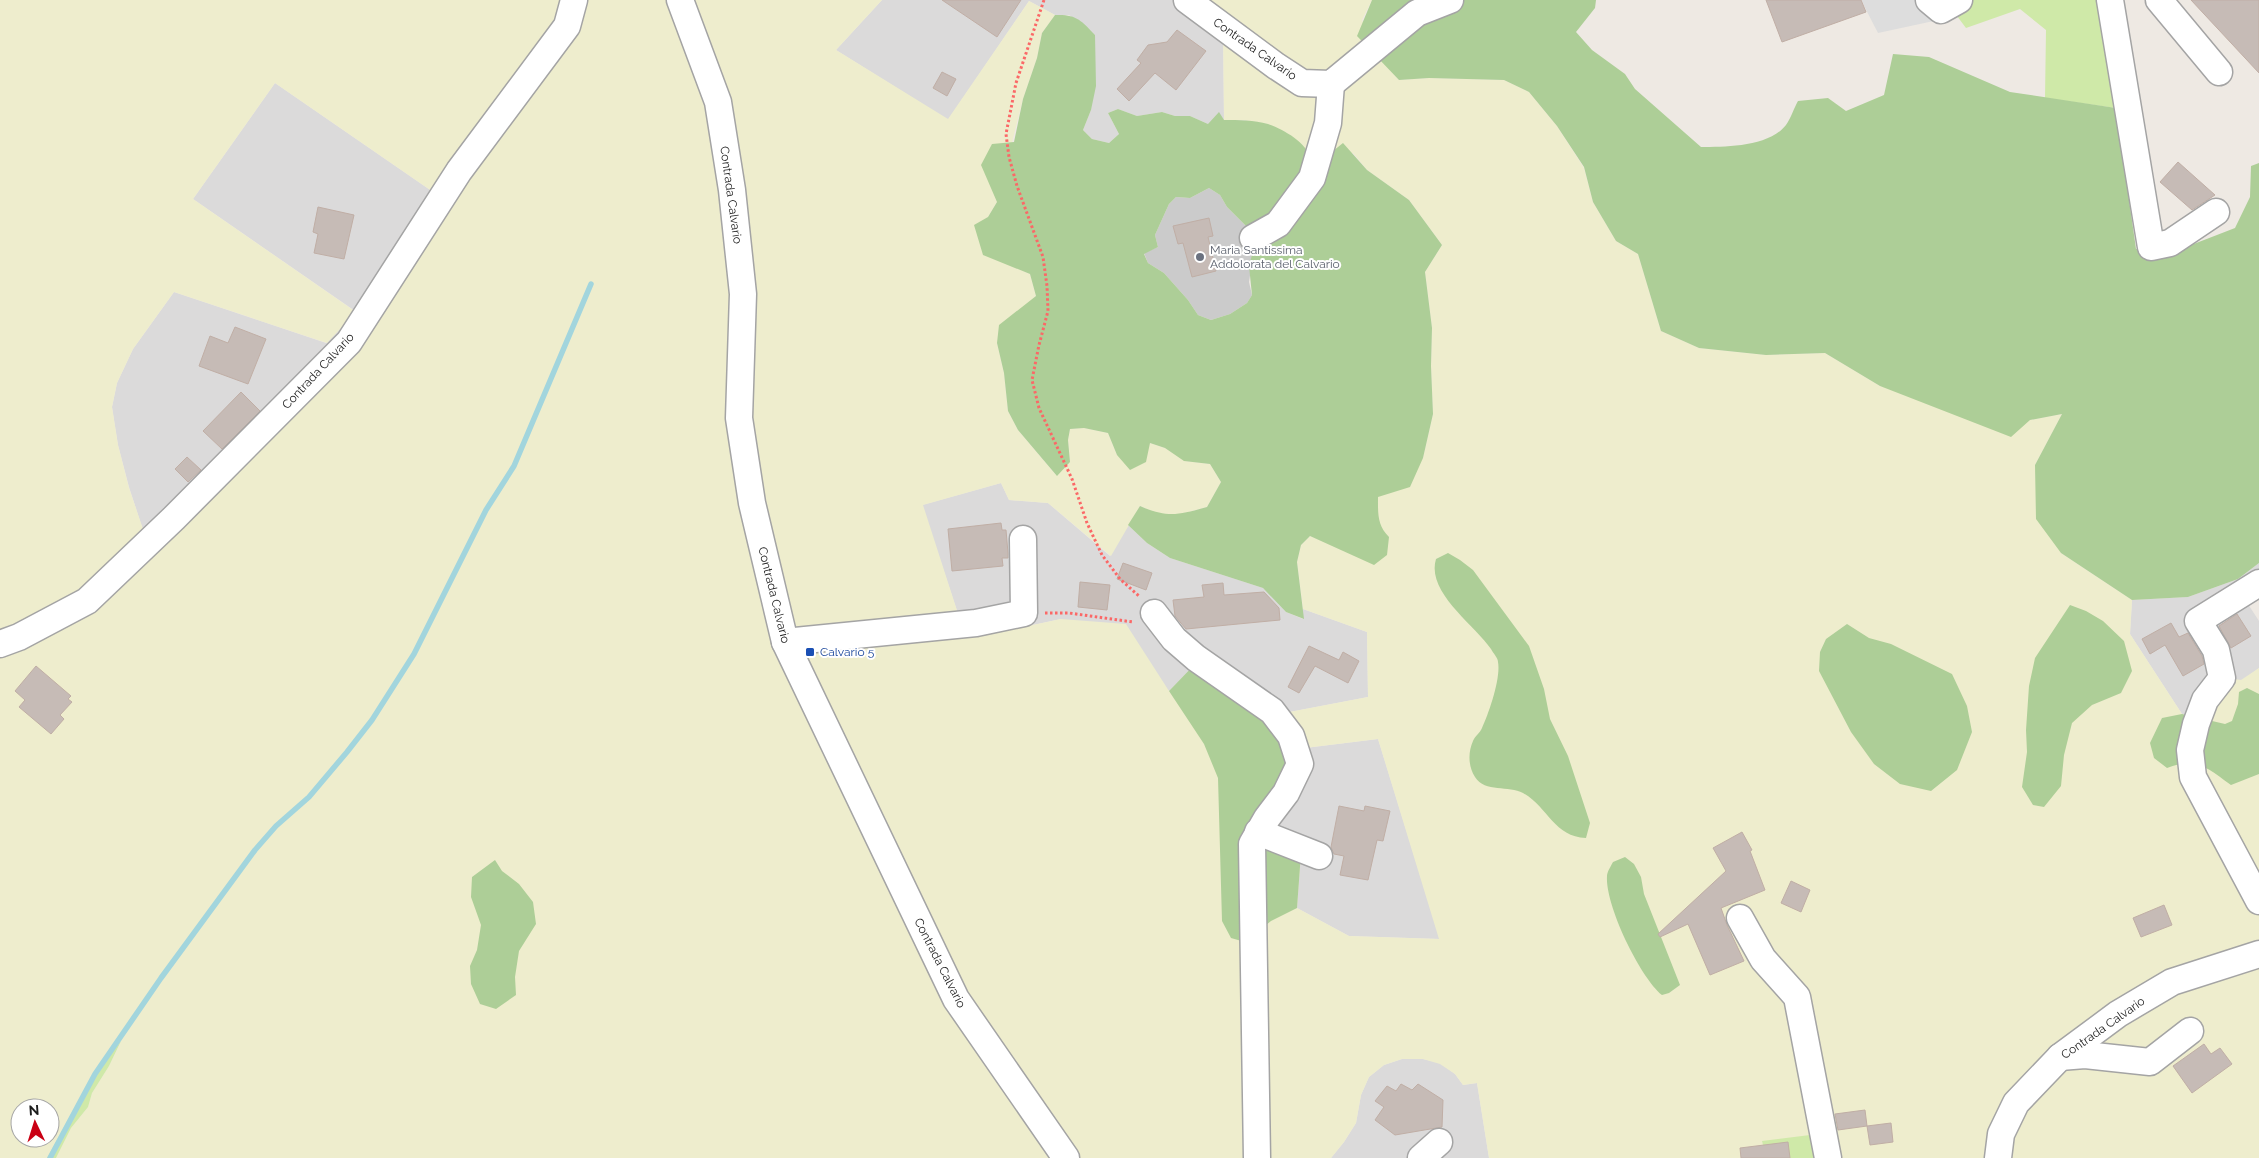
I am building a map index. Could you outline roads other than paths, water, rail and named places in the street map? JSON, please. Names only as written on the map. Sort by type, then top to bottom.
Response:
[{"type":"street","name":"Contrada Calvario","points":[[0,644],[19,637],[87,601],[174,518],[350,342],[459,171],[567,26],[574,0]]},
{"type":"street","name":"Contrada Calvario","points":[[680,0],[718,102],[732,190],[743,294],[739,418],[752,503],[784,642],[956,999],[1066,1158]]},
{"type":"street","name":"Contrada Calvario","points":[[1187,0],[1276,66],[1302,82],[1331,84]]},
{"type":"street","points":[[1253,238],[1278,224],[1312,178],[1328,123],[1331,84],[1417,13],[1450,0]]},
{"type":"street","points":[[1928,0],[1941,10],[1959,0]]},
{"type":"street","points":[[2110,0],[2151,247],[2170,243],[2216,212]]},
{"type":"street","points":[[2159,0],[2219,72]]},
{"type":"street","points":[[784,642],[976,623],[1024,613],[1023,539]]},
{"type":"street","points":[[2259,583],[2198,621],[2216,650],[2222,678],[2205,700],[2196,724],[2190,750],[2194,777],[2259,901]]},
{"type":"street","points":[[1154,613],[1174,640],[1196,658],[1272,711],[1291,736],[1300,764],[1286,793],[1258,832],[1252,844],[1257,1158]]},
{"type":"street","points":[[1258,832],[1318,856]]},
{"type":"street","points":[[1740,918],[1763,959],[1797,997],[1828,1158]]},
{"type":"street","name":"Contrada Calvario","points":[[1998,1158],[2001,1134],[2016,1103],[2060,1058],[2118,1014],[2172,982],[2259,954]]},
{"type":"street","points":[[2060,1058],[2085,1055],[2150,1062],[2190,1031]]},
{"type":"waterway","points":[[50,1158],[95,1074],[161,978],[255,850],[276,826],[309,797],[372,720],[414,654],[486,510],[514,466],[591,284]]},
{"type":"place","name":"Maria Santissima Addolorata del Calvario","points":[[1200,257]]},
{"type":"place","name":"Calvario 5","points":[[810,652]]}]
